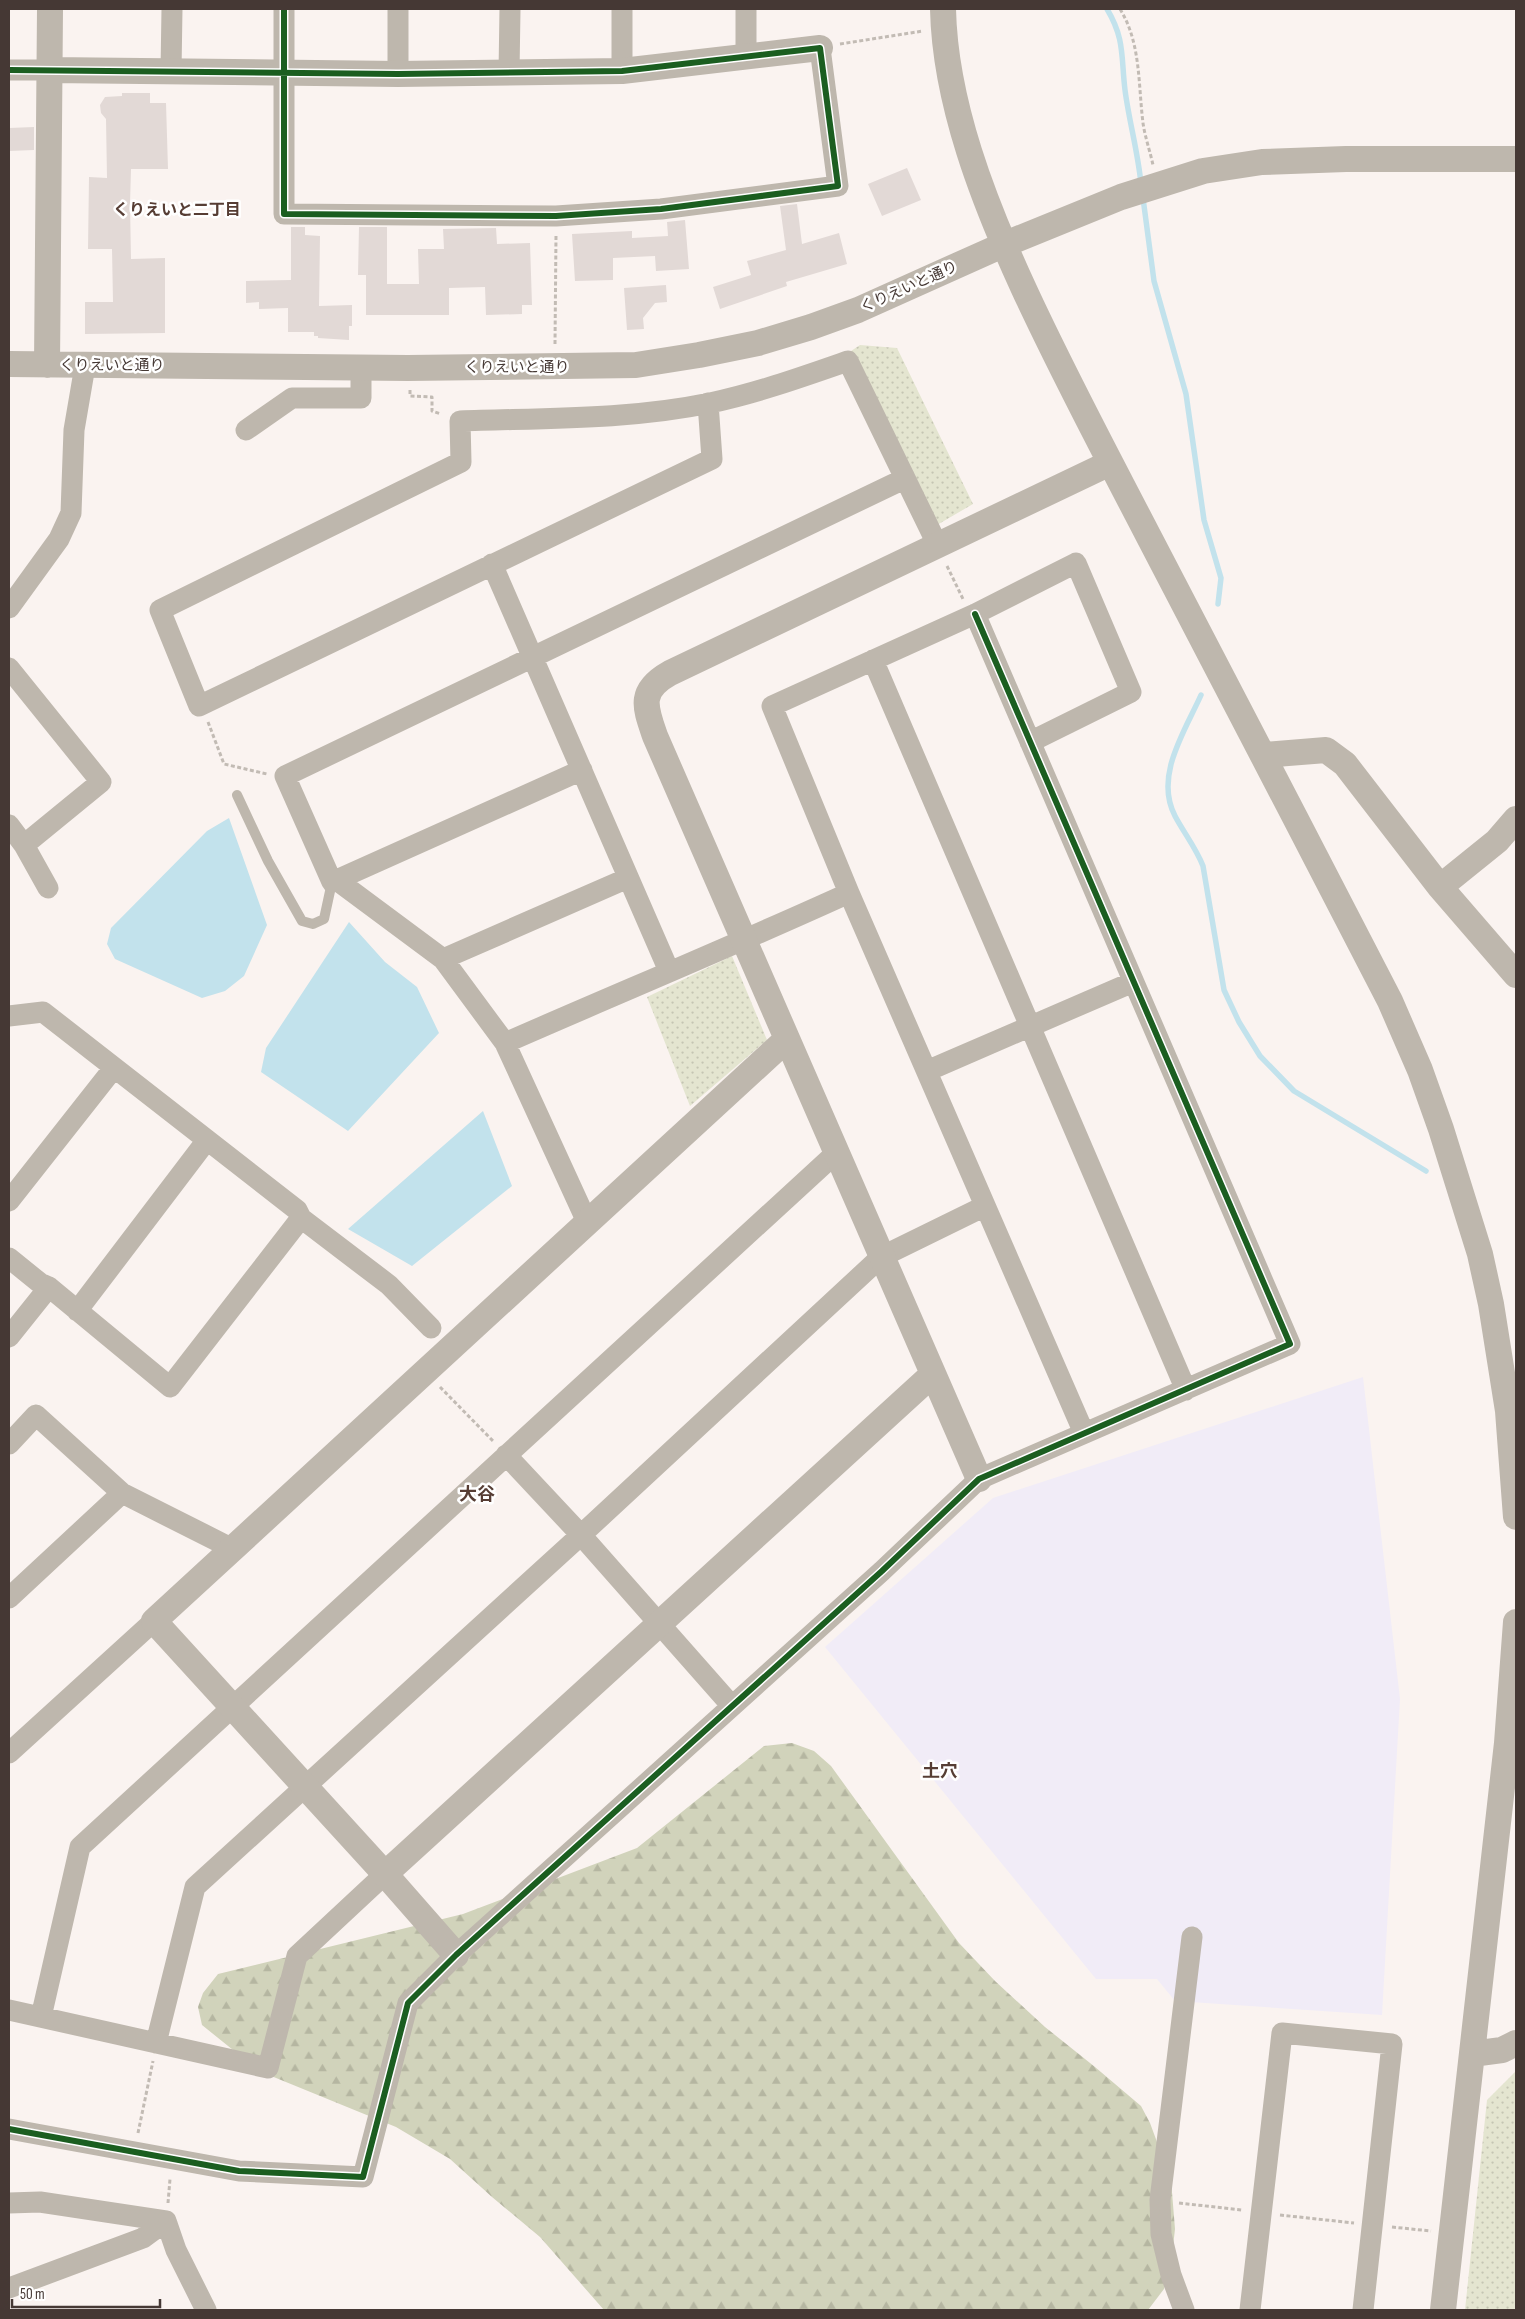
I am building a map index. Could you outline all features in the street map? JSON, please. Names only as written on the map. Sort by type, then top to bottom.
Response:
[{"type":"street","points":[[47,365],[50,9]]},
{"type":"street","points":[[171,71],[172,9]]},
{"type":"street","points":[[9,70],[283,71],[398,74],[622,71],[820,48],[838,186],[661,209],[556,216],[284,214],[283,71],[284,9]]},
{"type":"street","points":[[398,9],[398,74]]},
{"type":"street","points":[[509,73],[510,9]]},
{"type":"street","points":[[622,9],[622,71]]},
{"type":"street","points":[[746,9],[746,56]]},
{"type":"street","points":[[943,18],[956,101],[979,184],[1003,245],[1054,356],[1390,1001],[1420,1070],[1461,1189],[1491,1304],[1508,1411],[1516,1517]]},
{"type":"street","name":"くりえいと通り","points":[[9,364],[408,368],[636,365],[758,343],[858,310],[1003,245],[1120,197],[1203,171],[1262,162],[1346,159],[1516,158]]},
{"type":"street","points":[[708,403],[712,459],[199,706],[160,610],[461,462],[460,421],[618,416],[708,403],[766,389],[848,361],[938,546]]},
{"type":"street","points":[[9,608],[59,539],[71,513],[74,430],[85,366]]},
{"type":"street","points":[[246,430],[292,398],[361,398],[361,367]]},
{"type":"street","points":[[979,1479],[655,736],[646,711],[646,695],[656,680],[670,673],[1110,463]]},
{"type":"street","points":[[588,1224],[505,1044],[443,958],[335,882],[285,776],[904,479]]},
{"type":"street","points":[[1030,742],[1131,692],[1076,563],[973,615],[772,706],[849,893],[1084,1433]]},
{"type":"street","points":[[492,564],[669,971]]},
{"type":"street","points":[[9,2129],[239,2170],[364,2177],[408,2003],[456,1955],[882,1571],[979,1479],[1290,1344],[1030,742],[973,615]]},
{"type":"street","points":[[873,660],[1186,1390]]},
{"type":"street","points":[[9,668],[101,782],[24,845]]},
{"type":"street","points":[[1263,755],[1326,750],[1345,764],[1440,887],[1516,975]]},
{"type":"street","points":[[335,882],[582,770]]},
{"type":"street","points":[[1440,887],[1497,841],[1516,819]]},
{"type":"street","points":[[9,825],[24,845],[48,888]]},
{"type":"street","points":[[443,958],[628,878]]},
{"type":"street","points":[[505,1044],[849,893]]},
{"type":"street","points":[[927,1071],[1133,982]]},
{"type":"street","points":[[9,1016],[43,1012],[113,1069],[297,1210],[301,1218],[389,1284],[431,1328]]},
{"type":"street","points":[[9,1754],[588,1224],[787,1039]]},
{"type":"street","points":[[9,1201],[113,1069]]},
{"type":"street","points":[[77,1310],[207,1140]]},
{"type":"street","points":[[41,2017],[80,1847],[836,1153]]},
{"type":"street","points":[[156,2043],[195,1887],[306,1788],[881,1257],[985,1206]]},
{"type":"street","points":[[9,1258],[40,1283],[49,1287],[170,1387],[301,1218]]},
{"type":"street","points":[[9,1337],[49,1287]]},
{"type":"street","points":[[9,2010],[268,2068],[297,1956],[933,1374]]},
{"type":"street","points":[[9,1444],[36,1414],[122,1493],[233,1549]]},
{"type":"street","points":[[506,1455],[581,1535],[732,1705]]},
{"type":"street","points":[[9,1598],[122,1493]]},
{"type":"street","points":[[154,1621],[385,1874],[456,1955]]},
{"type":"street","points":[[1443,2310],[1508,1743],[1516,1622]]},
{"type":"street","points":[[1184,2310],[1170,2275],[1160,2234],[1160,2200],[1192,1937]]},
{"type":"street","points":[[1250,2310],[1282,2033],[1392,2044],[1363,2310]]},
{"type":"street","points":[[1472,2054],[1502,2050],[1516,2043]]},
{"type":"street","points":[[9,2204],[40,2202],[166,2221]]},
{"type":"street","points":[[9,2288],[143,2238],[166,2221]]},
{"type":"street","points":[[166,2221],[176,2250],[206,2310]]},
{"type":"lane","points":[[237,795],[268,861],[302,921],[313,924],[324,919],[335,882]]},
{"type":"path","points":[[1120,9],[1129,23],[1137,52],[1144,126],[1158,185]]},
{"type":"path","points":[[820,48],[943,18]]},
{"type":"path","points":[[555,367],[556,216]]},
{"type":"path","points":[[408,368],[410,396],[432,397],[432,411],[460,421]]},
{"type":"path","points":[[938,546],[973,615]]},
{"type":"path","points":[[199,706],[224,764],[272,775],[285,776]]},
{"type":"path","points":[[426,1372],[506,1455]]},
{"type":"path","points":[[134,2152],[156,2043]]},
{"type":"path","points":[[166,2221],[173,2159]]},
{"type":"path","points":[[1160,2200],[1451,2234]]},
{"type":"shaded area","points":[[1363,1377],[1400,1699],[1382,2015],[1175,2001],[1157,1979],[1096,1979],[825,1647],[993,1498]]},
{"type":"green space","points":[[860,345],[897,348],[973,504],[937,525],[851,351]]},
{"type":"green space","points":[[732,956],[767,1040],[690,1106],[647,997]]},
{"type":"green space","points":[[792,1743],[814,1751],[831,1766],[959,1943],[995,1981],[1045,2027],[1141,2106],[1150,2123],[1171,2180],[1175,2229],[1171,2264],[1164,2289],[1148,2310],[604,2310],[540,2237],[450,2159],[396,2127],[259,2071],[202,2025],[198,2007],[203,1993],[218,1974],[463,1914],[637,1848],[764,1746]]},
{"type":"green space","points":[[1516,2071],[1516,2310],[1465,2310],[1487,2100]]},
{"type":"water","points":[[229,818],[267,925],[244,976],[225,991],[202,998],[115,959],[107,944],[111,928],[207,831]]},
{"type":"water","points":[[349,922],[385,962],[417,987],[439,1033],[348,1131],[261,1072],[266,1048]]},
{"type":"water","points":[[483,1111],[512,1186],[412,1266],[348,1229]]},
{"type":"building","points":[[122,93],[150,93],[150,103],[166,103],[168,169],[131,169],[130,204],[131,259],[165,258],[165,333],[85,334],[85,302],[113,302],[112,249],[88,249],[89,177],[107,178],[106,119],[101,113],[100,105],[105,97],[122,96]]},
{"type":"building","points":[[34,127],[34,150],[9,151],[9,128]]},
{"type":"building","points":[[907,168],[921,200],[882,216],[868,184]]},
{"type":"building","points":[[797,204],[802,244],[839,233],[847,264],[786,282],[787,286],[720,309],[713,287],[751,275],[747,261],[786,250],[780,206]]},
{"type":"building","points":[[685,220],[689,269],[656,271],[655,256],[613,258],[613,280],[575,281],[572,234],[632,231],[632,238],[668,236],[667,222]]},
{"type":"building","points":[[291,227],[305,227],[305,235],[320,236],[319,306],[352,305],[352,326],[349,326],[349,340],[318,338],[318,336],[314,336],[314,332],[288,332],[288,308],[259,309],[259,302],[246,303],[246,281],[291,280]]},
{"type":"building","points":[[359,227],[387,227],[387,284],[419,284],[418,249],[444,249],[443,229],[496,228],[497,244],[530,243],[532,305],[522,305],[522,314],[486,315],[485,287],[449,288],[449,315],[366,315],[366,275],[358,275]]},
{"type":"building","points":[[666,285],[667,302],[655,303],[643,318],[644,329],[627,330],[624,288]]},
{"type":"waterway","points":[[1107,9],[1120,39],[1125,90],[1141,184]]},
{"type":"waterway","points":[[1143,198],[1154,281],[1186,394],[1204,520],[1221,578],[1218,604]]},
{"type":"waterway","points":[[1201,695],[1174,754],[1168,785],[1169,801],[1175,816],[1203,866],[1224,990],[1239,1022],[1260,1056],[1294,1091],[1426,1171]]},
{"type":"cycle path","points":[[9,70],[398,74],[622,71],[820,48],[838,186],[661,209],[556,216],[284,214],[284,9]]},
{"type":"cycle path","points":[[9,2129],[239,2171],[363,2177],[408,2003],[456,1955],[882,1571],[979,1479],[1290,1344],[975,614]]},
{"type":"district","name":"くりえいと二丁目","points":[[177,210]]},
{"type":"district","name":"大谷","points":[[477,1494]]},
{"type":"district","name":"土穴","points":[[940,1771]]}]
